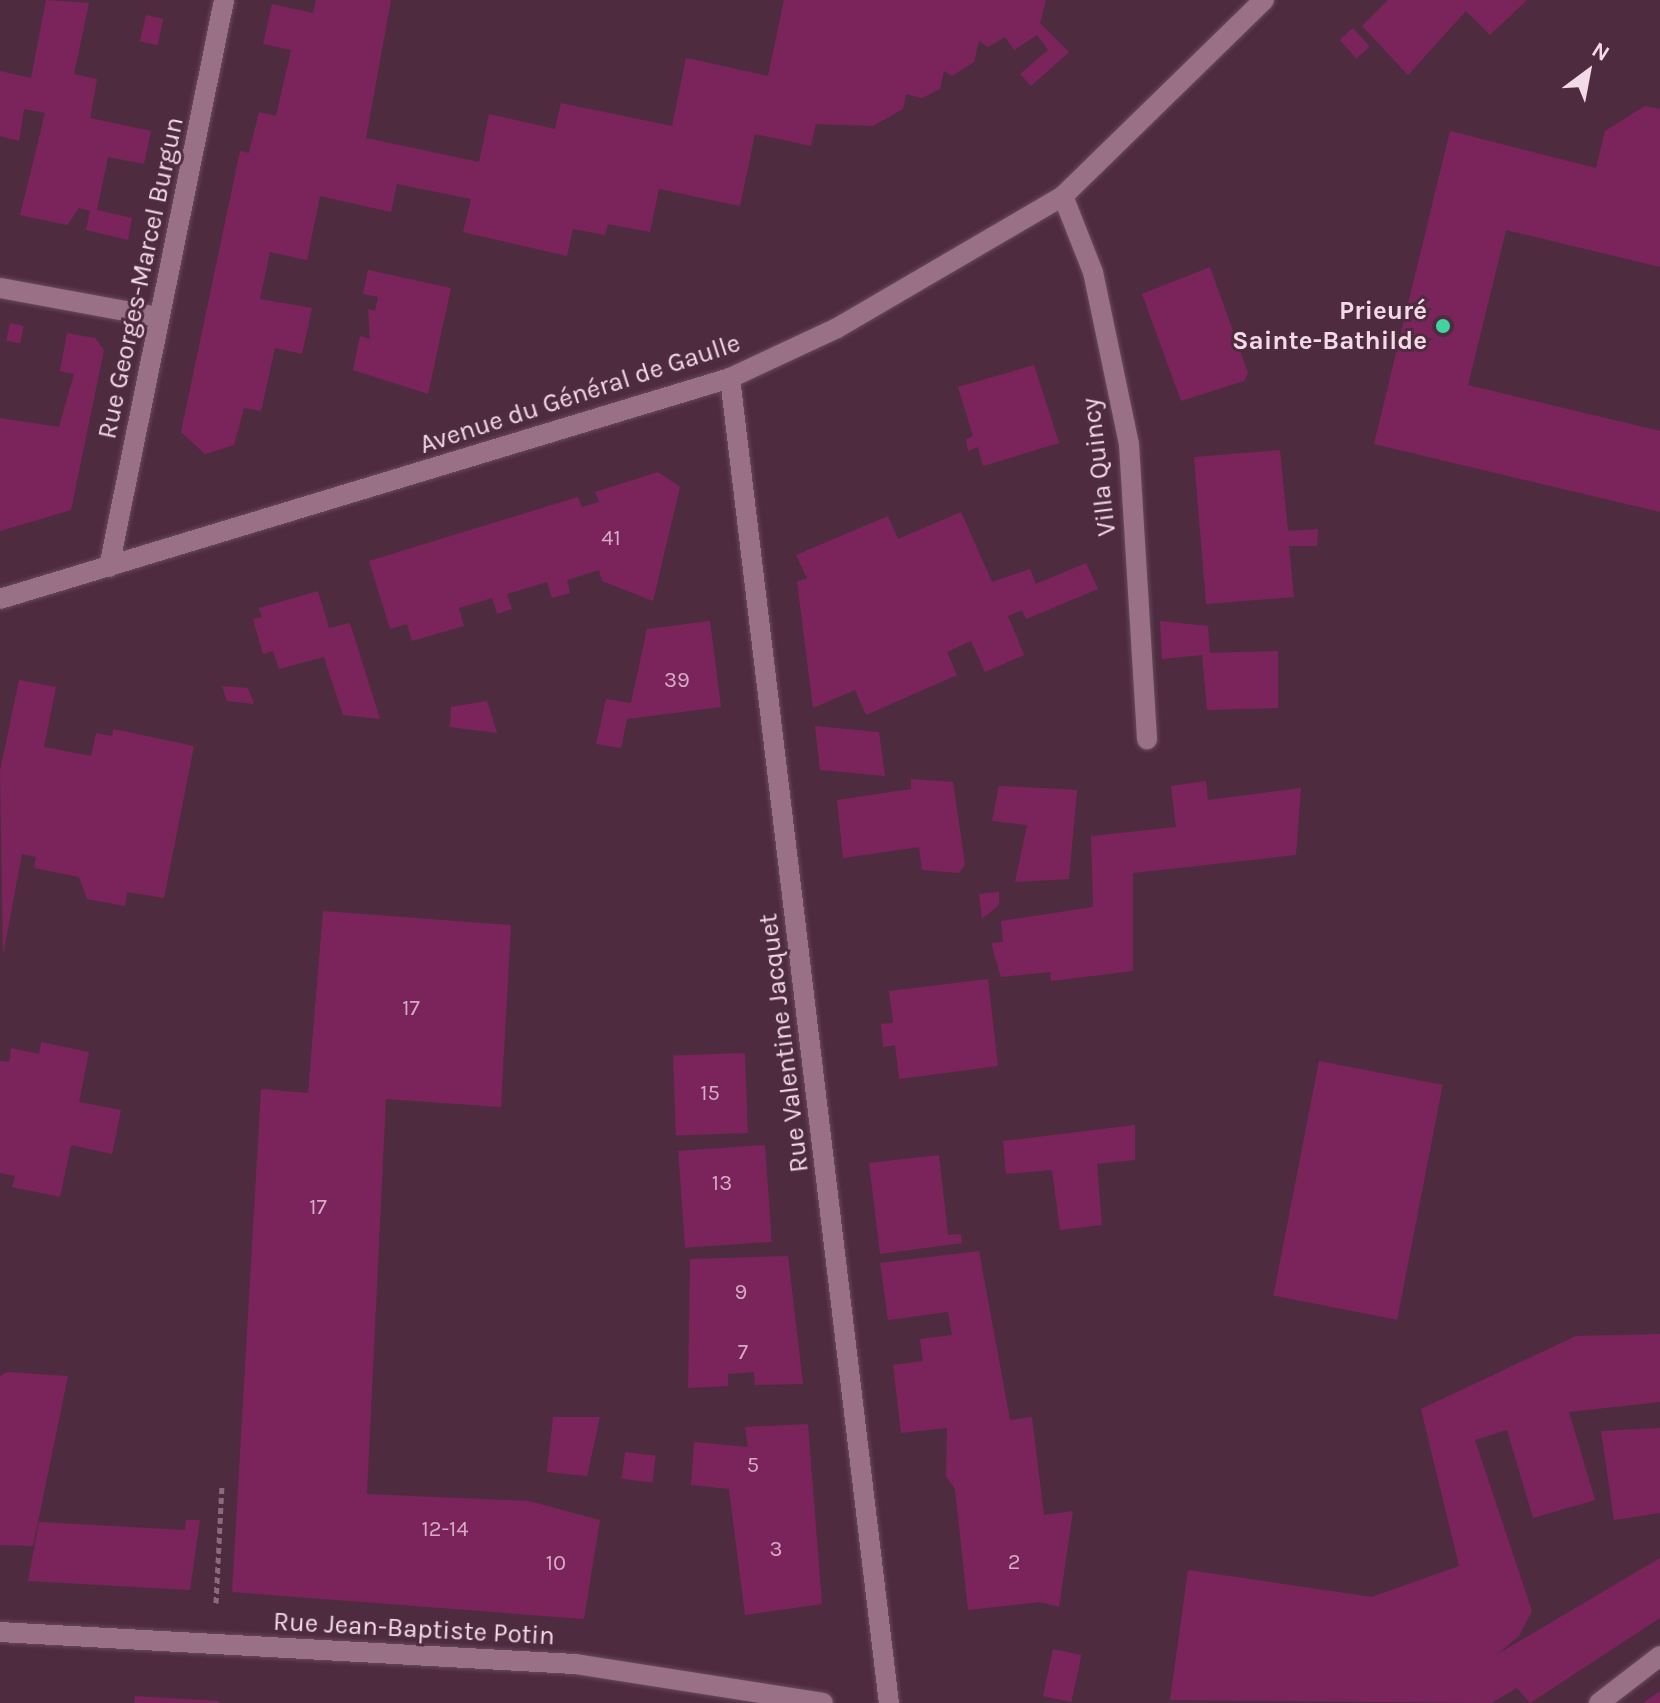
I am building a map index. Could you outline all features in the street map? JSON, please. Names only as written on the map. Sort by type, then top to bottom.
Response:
[{"type":"street","name":"Rue Georges-Marcel Burgun","points":[[109,567],[224,0]]},
{"type":"street","name":"Avenue du Général de Gaulle","points":[[0,599],[730,378],[837,328],[1063,196],[1264,0]]},
{"type":"street","name":"Villa Quincy","points":[[1063,196],[1093,272],[1129,444],[1147,739]]},
{"type":"street","points":[[0,288],[158,317]]},
{"type":"street","name":"Rue Valentine Jacquet","points":[[730,378],[889,1703]]},
{"type":"street","name":"Rue Jean-Baptiste Potin","points":[[0,1632],[575,1664],[823,1703]]},
{"type":"street","points":[[1599,1703],[1660,1656]]},
{"type":"path","points":[[215,1644],[222,1486]]},
{"type":"building","points":[[46,0],[89,3],[74,74],[97,79],[90,118],[151,131],[144,164],[108,157],[97,210],[132,218],[128,240],[86,230],[90,211],[79,208],[67,225],[20,215],[45,113],[24,109],[19,141],[0,136],[0,71],[31,78]]},
{"type":"building","points":[[316,0],[391,0],[366,138],[479,162],[489,114],[555,129],[561,103],[672,126],[686,58],[768,76],[784,0],[1046,0],[1040,23],[1069,52],[1031,86],[1020,74],[1048,50],[1037,35],[1014,50],[1005,37],[988,47],[979,41],[974,62],[952,76],[944,71],[940,89],[922,98],[906,94],[903,109],[873,126],[816,124],[811,146],[755,134],[740,206],[659,189],[650,232],[608,224],[605,235],[573,229],[567,256],[463,232],[471,199],[397,184],[391,212],[320,196],[307,260],[270,252],[260,299],[312,308],[302,354],[275,348],[261,411],[244,408],[234,445],[205,454],[181,432],[240,151],[249,153],[259,112],[276,116],[291,50],[263,44],[272,4],[313,13]]},
{"type":"building","points":[[1388,0],[1527,0],[1490,35],[1466,11],[1408,75],[1362,26]]},
{"type":"building","points":[[146,15],[164,19],[157,45],[140,41]]},
{"type":"building","points":[[1353,28],[1370,47],[1356,59],[1340,40]]},
{"type":"building","name":"Prieuré Sainte-Bathilde","points":[[1645,106],[1660,109],[1660,267],[1506,230],[1468,385],[1660,431],[1660,512],[1374,444],[1450,131],[1596,168],[1605,131]]},
{"type":"building","points":[[1210,267],[1248,373],[1244,381],[1181,401],[1142,294]]},
{"type":"building","points":[[368,270],[451,288],[428,394],[353,370],[360,336],[370,339],[368,309],[375,311],[378,297],[363,294]]},
{"type":"building","points":[[10,323],[24,326],[20,344],[6,341]]},
{"type":"building","points":[[67,333],[95,338],[104,350],[71,510],[0,531],[0,418],[59,427],[74,374],[60,371]]},
{"type":"building","points":[[1034,365],[1059,443],[983,466],[978,447],[968,451],[966,439],[973,436],[958,387]]},
{"type":"building","points":[[1280,450],[1288,531],[1318,529],[1317,546],[1289,546],[1294,597],[1206,604],[1194,457]]},
{"type":"building","points":[[658,472],[680,487],[653,601],[602,581],[599,570],[567,580],[570,593],[552,598],[547,582],[507,594],[512,609],[497,614],[492,598],[459,608],[464,626],[412,641],[407,624],[390,629],[369,561],[578,497],[582,507],[599,502],[595,492]]},
{"type":"building","points":[[961,512],[992,582],[1030,569],[1036,584],[1086,563],[1098,589],[1026,619],[1022,610],[1008,616],[1024,655],[985,672],[971,641],[947,652],[957,675],[866,715],[855,690],[813,708],[797,582],[807,578],[796,555],[888,516],[898,539]]},
{"type":"building","points":[[318,591],[329,628],[350,623],[380,719],[343,715],[324,657],[279,669],[273,651],[263,654],[253,619],[262,617],[259,608]]},
{"type":"building","points":[[710,621],[721,707],[627,719],[621,748],[596,744],[606,699],[631,703],[647,629]]},
{"type":"building","points":[[1160,621],[1208,626],[1210,653],[1278,651],[1278,708],[1207,710],[1202,655],[1162,659]]},
{"type":"building","points":[[19,680],[56,687],[44,747],[91,756],[96,733],[112,736],[113,729],[194,746],[164,898],[127,892],[125,906],[87,899],[79,877],[34,868],[36,857],[22,854],[3,955],[0,771]]},
{"type":"building","points":[[222,686],[248,688],[254,704],[227,701]]},
{"type":"building","points":[[487,701],[497,733],[450,727],[451,707]]},
{"type":"building","points":[[815,726],[879,732],[885,776],[820,770]]},
{"type":"building","points":[[911,779],[953,782],[965,864],[959,873],[922,870],[919,847],[843,858],[837,800],[911,789]]},
{"type":"building","points":[[1206,781],[1208,800],[1301,788],[1296,855],[1133,873],[1133,971],[1051,981],[1050,972],[1001,977],[991,943],[1003,942],[1001,921],[1093,907],[1091,836],[1176,827],[1171,786]]},
{"type":"building","points":[[999,786],[1077,790],[1069,879],[1015,882],[1027,825],[992,821]]},
{"type":"building","points":[[999,892],[999,905],[982,919],[979,894]]},
{"type":"building","points":[[323,911],[511,925],[501,1107],[386,1099],[367,1494],[529,1501],[600,1520],[584,1619],[232,1592],[261,1089],[308,1093]]},
{"type":"building","points":[[988,979],[998,1066],[899,1079],[895,1045],[883,1047],[881,1024],[893,1023],[889,991]]},
{"type":"building","points":[[41,1042],[89,1052],[79,1102],[121,1110],[112,1154],[71,1145],[60,1197],[12,1187],[15,1176],[0,1173],[0,1061],[9,1062],[11,1048],[39,1054]]},
{"type":"building","points":[[745,1053],[748,1133],[676,1135],[673,1056]]},
{"type":"building","points":[[1319,1061],[1443,1085],[1397,1320],[1273,1296]]},
{"type":"building","points":[[1135,1125],[1135,1160],[1097,1164],[1102,1225],[1060,1230],[1052,1170],[1006,1174],[1003,1141]]},
{"type":"building","points":[[765,1145],[772,1242],[685,1248],[678,1151]]},
{"type":"building","points":[[939,1155],[948,1235],[961,1234],[962,1243],[880,1254],[869,1163]]},
{"type":"building","points":[[979,1251],[1010,1420],[1032,1417],[1044,1515],[1073,1511],[1059,1607],[1040,1602],[968,1610],[955,1489],[946,1476],[947,1428],[901,1433],[893,1365],[923,1361],[920,1339],[952,1335],[948,1312],[888,1320],[880,1263]]},
{"type":"building","points":[[788,1256],[803,1384],[755,1385],[754,1372],[728,1374],[728,1386],[688,1388],[690,1259]]},
{"type":"building","points":[[1660,1334],[1660,1402],[1569,1412],[1595,1500],[1533,1518],[1507,1430],[1475,1440],[1532,1611],[1519,1636],[1496,1655],[1660,1558],[1660,1618],[1530,1703],[1517,1688],[1491,1703],[1170,1700],[1188,1570],[1372,1597],[1459,1566],[1421,1409],[1576,1336]]},
{"type":"building","points":[[7,1372],[68,1376],[33,1546],[0,1545],[0,1376]]},
{"type":"building","points":[[553,1417],[600,1417],[587,1476],[547,1472]]},
{"type":"building","points":[[808,1424],[822,1604],[745,1615],[729,1489],[691,1485],[694,1442],[748,1447],[745,1427]]},
{"type":"building","points":[[1660,1428],[1660,1513],[1614,1520],[1601,1431]]},
{"type":"building","points":[[625,1452],[656,1456],[652,1483],[622,1479]]},
{"type":"building","points":[[186,1520],[200,1520],[190,1590],[28,1581],[39,1522],[185,1530]]},
{"type":"building","points":[[1053,1649],[1081,1655],[1071,1702],[1043,1696]]},
{"type":"building","points":[[1660,1691],[1660,1703],[1643,1703]]},
{"type":"building","points":[[135,1696],[219,1701],[219,1703],[134,1703]]},
{"type":"place","name":"Prieuré Sainte-Bathilde","points":[[1443,326]]}]
